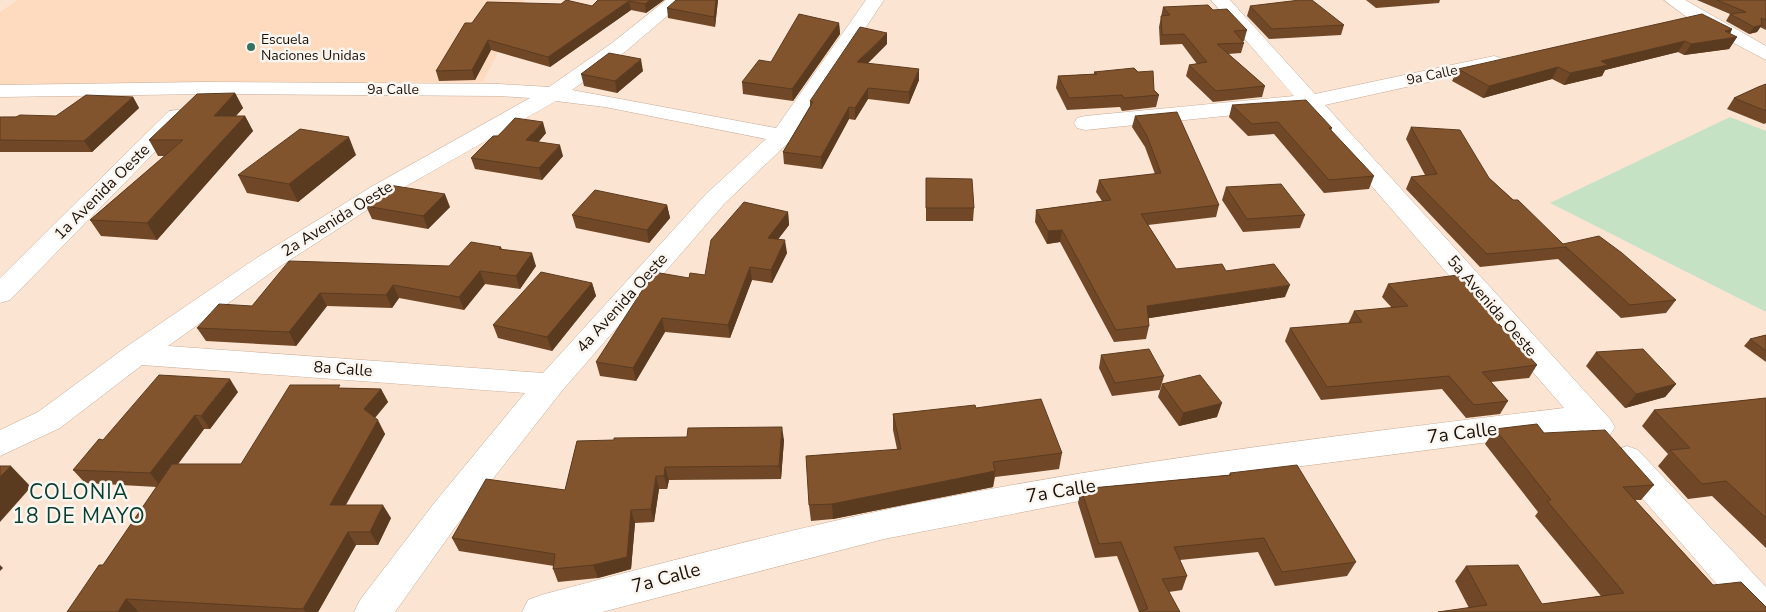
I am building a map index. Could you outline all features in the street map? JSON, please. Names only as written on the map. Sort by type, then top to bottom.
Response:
[{"type":"street","name":"2a Avenida Oeste","points":[[0,444],[49,420],[136,354],[266,264],[371,197],[553,94],[626,41],[676,0]]},
{"type":"street","name":"4a Avenida Oeste","points":[[373,612],[447,512],[550,384],[715,199],[782,136],[875,0]]},
{"type":"street","name":"5a Avenida Oeste","points":[[1220,0],[1312,101],[1590,417],[1765,612]]},
{"type":"street","points":[[1674,0],[1698,17],[1766,54]]},
{"type":"street","points":[[1669,24],[1698,17]]},
{"type":"street","name":"9a Calle","points":[[1085,123],[1312,101],[1515,57]]},
{"type":"street","name":"9a Calle","points":[[2,93],[205,88],[499,90],[553,94],[605,101],[782,136]]},
{"type":"street","name":"1a Avenida Oeste","points":[[0,294],[205,88]]},
{"type":"street","name":"8a Calle","points":[[136,354],[550,384]]},
{"type":"street","name":"7a Calle","points":[[541,612],[772,550],[998,501],[1264,457],[1590,417]]},
{"type":"shaded area","name":"Escuela Naciones Unidas","points":[[18,0],[525,0],[483,82],[0,86],[0,12]]},
{"type":"green space","points":[[1730,117],[1766,131],[1766,312],[1550,203]]},
{"type":"building","points":[[566,0],[592,6],[598,0],[650,0],[645,4],[629,1],[548,57],[488,40],[472,70],[436,71],[465,23],[472,23],[487,2],[561,4]]},
{"type":"building","points":[[676,0],[716,0],[714,17],[667,8]]},
{"type":"building","points":[[1312,0],[1344,25],[1272,29],[1250,6]]},
{"type":"building","points":[[1717,0],[1766,0],[1766,20],[1761,18],[1762,25],[1754,27],[1730,14],[1746,12]]},
{"type":"building","points":[[1208,5],[1213,10],[1227,9],[1247,30],[1234,31],[1244,43],[1217,44],[1265,86],[1216,91],[1189,65],[1207,62],[1184,34],[1162,35],[1161,16],[1170,15],[1163,7]]},
{"type":"building","points":[[799,14],[839,23],[792,89],[742,82],[759,60],[771,62]]},
{"type":"building","points":[[1702,14],[1732,29],[1725,31],[1737,37],[1691,44],[1685,41],[1601,61],[1608,65],[1570,73],[1558,67],[1489,86],[1458,69]]},
{"type":"building","points":[[860,27],[887,33],[857,62],[919,69],[909,92],[868,88],[855,108],[849,107],[821,157],[783,152],[813,102],[810,101]]},
{"type":"building","points":[[609,53],[641,59],[615,81],[581,74]]},
{"type":"building","points":[[1134,68],[1138,72],[1153,71],[1154,90],[1159,95],[1124,98],[1122,95],[1069,98],[1058,76],[1097,74],[1094,72]]},
{"type":"building","points":[[1766,84],[1766,111],[1734,98],[1758,87]]},
{"type":"building","points":[[235,93],[214,116],[245,116],[147,223],[90,220],[183,140],[149,140],[197,94]]},
{"type":"building","points":[[86,95],[133,97],[84,141],[0,140],[0,117],[16,117],[20,115],[56,116]]},
{"type":"building","points":[[1306,100],[1332,128],[1329,128],[1374,176],[1329,180],[1278,122],[1252,124],[1232,105]]},
{"type":"building","points":[[1177,112],[1219,205],[1141,214],[1176,269],[1222,264],[1226,271],[1274,264],[1290,285],[1147,306],[1149,326],[1116,330],[1062,230],[1048,231],[1036,210],[1111,200],[1099,180],[1161,173],[1147,136],[1135,116]]},
{"type":"building","points":[[515,118],[543,122],[526,140],[560,145],[539,168],[471,158],[493,136],[498,136]]},
{"type":"building","points":[[1411,127],[1460,130],[1489,178],[1513,200],[1518,200],[1563,244],[1599,236],[1622,253],[1676,300],[1630,305],[1566,247],[1487,254],[1411,177],[1437,174]]},
{"type":"building","points":[[300,129],[349,137],[289,184],[238,175]]},
{"type":"building","points":[[926,178],[972,179],[974,208],[926,208]]},
{"type":"building","points":[[1281,184],[1305,215],[1247,219],[1226,187]]},
{"type":"building","points":[[389,185],[445,194],[423,216],[366,206]]},
{"type":"building","points":[[595,190],[667,205],[647,230],[572,215]]},
{"type":"building","points":[[744,202],[788,212],[768,238],[785,240],[771,270],[750,267],[728,325],[662,318],[633,368],[596,362],[654,272],[689,278],[690,273],[705,275],[711,240]]},
{"type":"building","points":[[471,242],[501,247],[499,249],[532,253],[516,276],[480,271],[459,297],[393,285],[386,295],[320,293],[289,332],[197,328],[219,304],[252,306],[289,261],[449,266]]},
{"type":"building","points":[[541,272],[592,283],[547,337],[493,325]]},
{"type":"building","points":[[1458,275],[1481,298],[1475,298],[1537,365],[1482,372],[1508,401],[1474,405],[1449,376],[1327,387],[1290,328],[1362,322],[1354,311],[1408,306],[1388,284]]},
{"type":"building","points":[[1766,335],[1766,351],[1750,339]]},
{"type":"building","points":[[1149,349],[1164,376],[1115,383],[1101,355]]},
{"type":"building","points":[[1643,349],[1676,384],[1636,394],[1596,352]]},
{"type":"building","points":[[159,375],[230,379],[201,416],[195,415],[150,473],[73,470],[99,439],[103,440]]},
{"type":"building","points":[[1200,375],[1222,403],[1183,413],[1162,384]]},
{"type":"building","points":[[290,385],[340,385],[338,388],[381,389],[364,409],[378,420],[330,505],[383,505],[370,532],[348,532],[303,609],[126,599],[118,612],[67,612],[99,565],[103,565],[172,464],[241,464]]},
{"type":"building","points":[[1766,398],[1766,518],[1726,481],[1702,484],[1670,450],[1690,448],[1654,410]]},
{"type":"building","points":[[1041,399],[1062,453],[993,462],[995,471],[832,504],[809,505],[806,456],[901,449],[893,414],[975,405],[976,408]]},
{"type":"building","points":[[1537,424],[1544,433],[1605,430],[1654,485],[1623,487],[1713,585],[1741,582],[1766,607],[1766,612],[1438,612],[1487,605],[1466,566],[1518,565],[1542,604],[1624,593],[1547,501],[1551,500],[1495,429]]},
{"type":"building","points":[[782,427],[779,466],[665,467],[664,476],[656,476],[651,509],[631,510],[627,557],[593,565],[553,569],[555,554],[452,538],[486,479],[565,490],[577,441],[614,440],[614,438],[687,437],[688,428]]},
{"type":"building","points":[[1297,465],[1356,562],[1282,572],[1264,538],[1174,547],[1187,576],[1162,579],[1180,612],[1139,612],[1148,609],[1121,542],[1099,544],[1081,489],[1231,475],[1230,473]]},
{"type":"building","points":[[0,466],[11,466],[0,477]]},
{"type":"place","name":"Escuela Naciones Unidas","points":[[251,47]]},
{"type":"district","name":"COLONIA 18 DE MAYO","points":[[79,504]]}]
